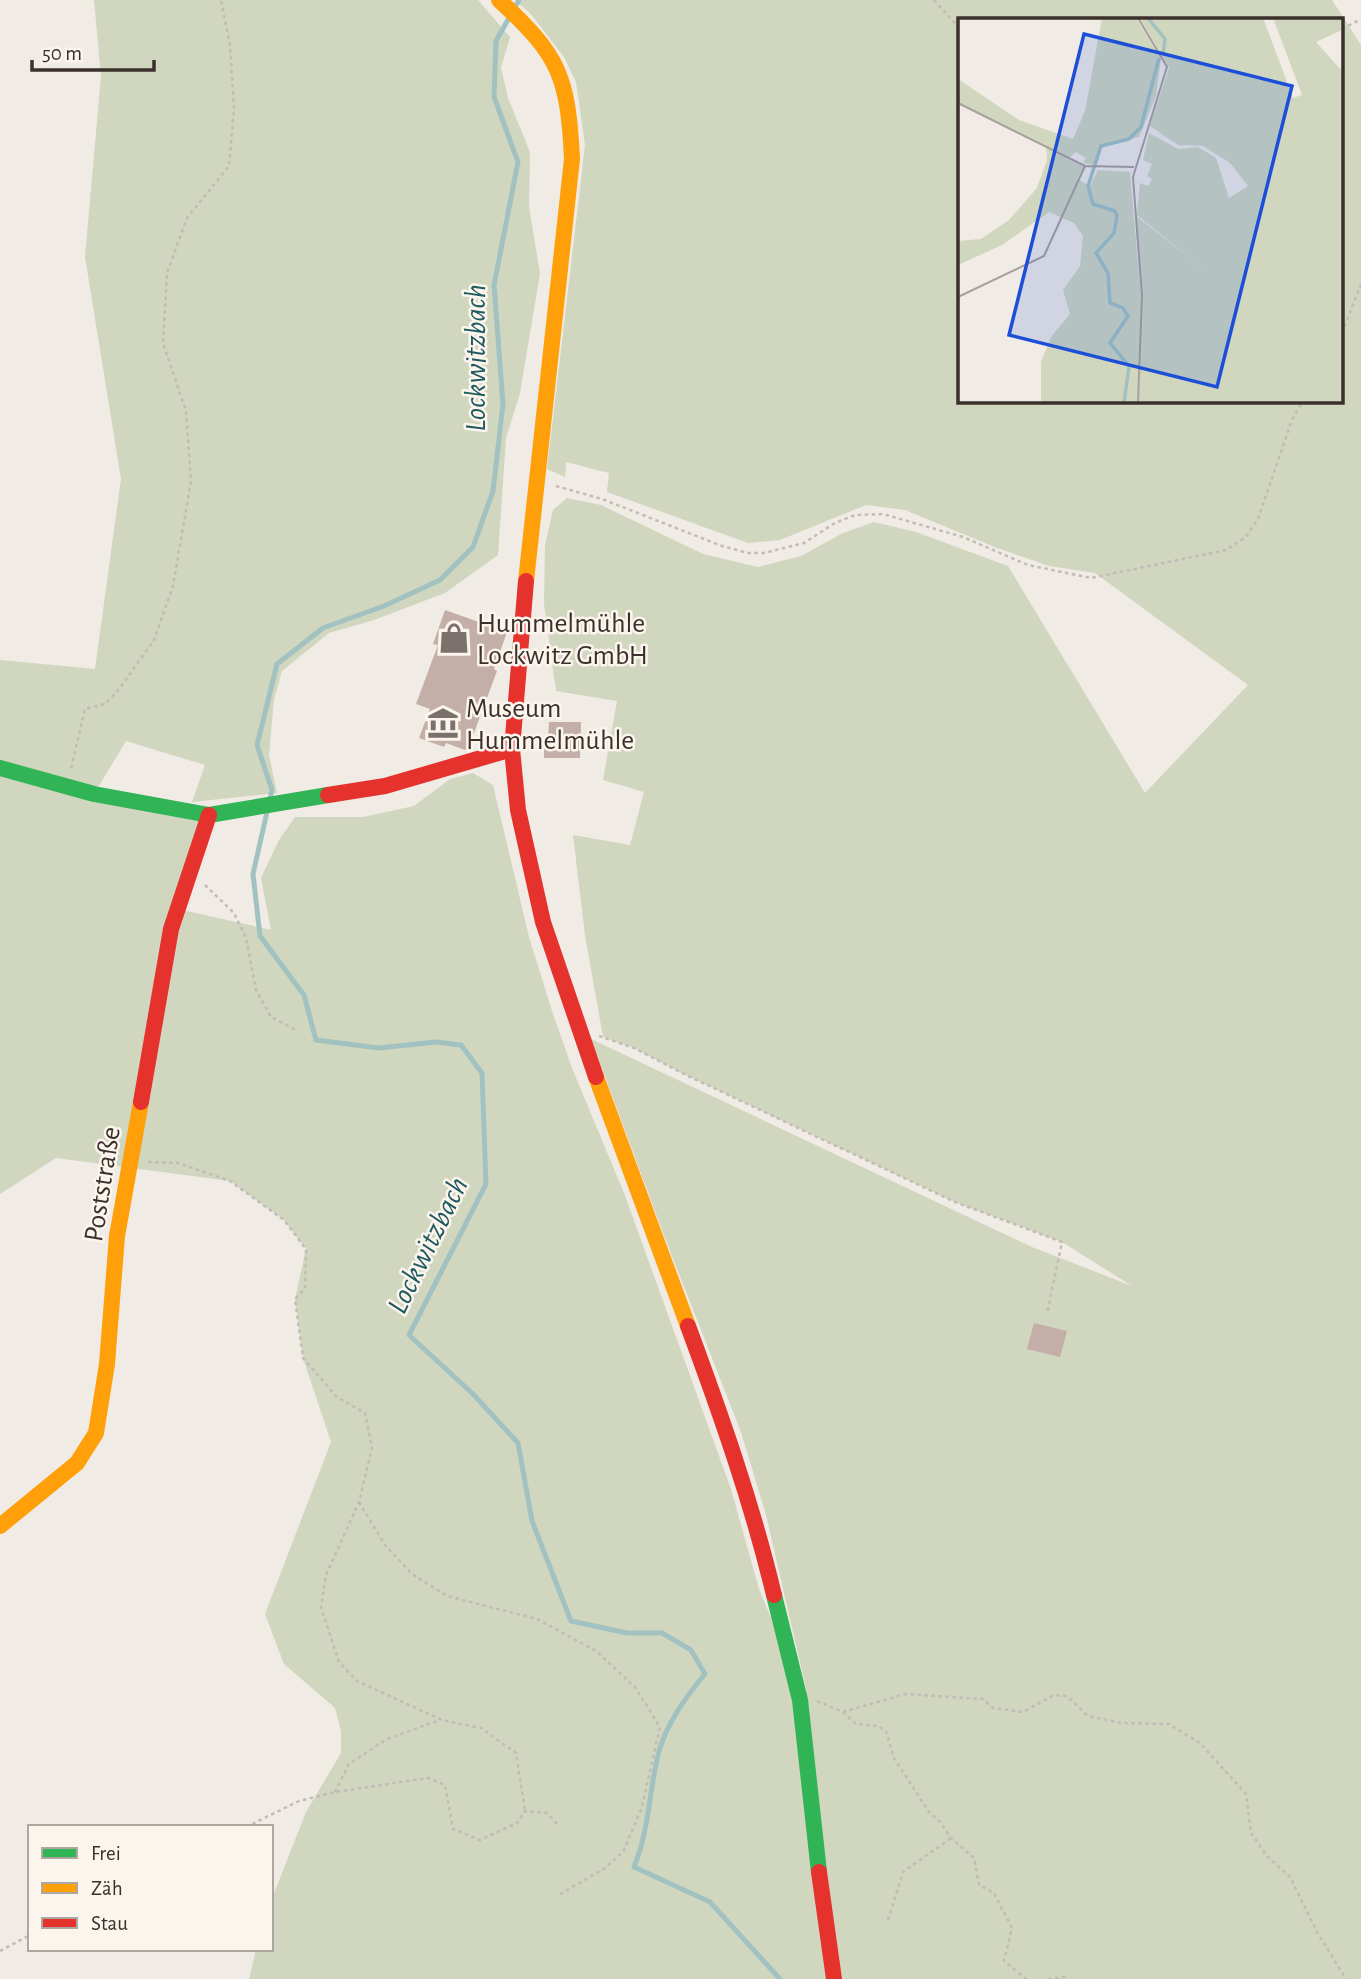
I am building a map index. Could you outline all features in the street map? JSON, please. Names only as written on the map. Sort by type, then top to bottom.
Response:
[{"type":"main road","points":[[501,2],[550,52],[563,78],[570,111],[572,159],[536,480],[512,749],[518,810],[543,922],[579,1031],[729,1436],[759,1531],[800,1700],[822,1902],[835,1979]]},
{"type":"main road","points":[[0,768],[102,796],[208,815],[385,786],[512,749]]},
{"type":"main road","name":"Poststraße","points":[[0,1526],[77,1463],[96,1433],[107,1363],[117,1236],[172,929],[208,815]]},
{"type":"path","points":[[67,785],[85,709],[105,704],[120,688],[154,640],[173,586],[191,481],[186,411],[163,344],[167,273],[187,218],[229,166],[234,109],[230,45],[221,0]]},
{"type":"path","points":[[934,0],[958,27]]},
{"type":"path","points":[[1344,28],[1361,19]]},
{"type":"path","points":[[1344,328],[1361,284]]},
{"type":"path","points":[[536,480],[602,499],[722,546],[748,553],[764,554],[804,543],[835,523],[855,515],[883,514],[963,537],[1028,565],[1091,578],[1226,550],[1247,537],[1258,519],[1292,420],[1302,402]]},
{"type":"path","points":[[190,871],[234,913],[246,938],[256,989],[271,1017],[296,1030]]},
{"type":"path","points":[[579,1031],[634,1048],[956,1202],[1062,1242],[1047,1314]]},
{"type":"path","points":[[130,1162],[178,1163],[230,1181],[284,1220],[306,1250],[305,1289],[295,1299],[303,1359],[338,1398],[365,1413],[372,1448],[359,1502],[326,1575],[321,1607],[339,1662],[357,1681],[442,1720],[481,1728],[516,1754],[525,1811],[517,1823],[480,1840],[453,1829],[445,1785],[428,1778],[335,1792],[299,1801],[250,1825]]},
{"type":"path","points":[[359,1502],[385,1545],[412,1574],[447,1596],[537,1619],[596,1651],[635,1687],[660,1727],[642,1807],[623,1852],[605,1868],[558,1896]]},
{"type":"path","points":[[842,1712],[905,1694],[983,1699],[993,1708],[1023,1712],[1054,1695],[1067,1696],[1088,1716],[1121,1723],[1169,1724],[1200,1744],[1246,1794],[1251,1833],[1267,1856],[1290,1877],[1317,1932],[1346,1979]]},
{"type":"path","points":[[800,1700],[821,1701],[842,1712],[856,1724],[878,1726],[886,1731],[894,1758],[929,1812],[951,1838],[974,1858],[979,1885],[994,1893],[1012,1928],[1004,1961],[1026,1979]]},
{"type":"path","points":[[335,1792],[349,1764],[377,1745],[442,1720]]},
{"type":"path","points":[[525,1811],[547,1813],[561,1827]]},
{"type":"path","points":[[888,1920],[903,1872],[951,1838]]},
{"type":"path","points":[[0,1951],[28,1936]]},
{"type":"path","points":[[1048,1979],[1067,1979]]},
{"type":"green space","points":[[94,0],[478,0],[510,37],[501,68],[508,98],[530,152],[529,206],[540,274],[520,393],[506,438],[498,555],[445,593],[374,620],[329,633],[282,671],[274,699],[269,755],[277,793],[192,802],[205,765],[126,741],[94,794],[209,815],[178,909],[271,930],[261,878],[279,840],[295,817],[363,817],[414,806],[450,779],[473,773],[493,785],[529,937],[552,1011],[572,1068],[624,1193],[731,1489],[759,1589],[807,1693],[766,1515],[741,1432],[591,1039],[1032,1247],[1132,1286],[1062,1242],[955,1202],[634,1048],[603,1037],[585,935],[573,835],[630,845],[644,792],[603,780],[617,701],[556,691],[544,604],[545,545],[553,510],[567,498],[601,505],[703,554],[758,567],[801,556],[843,533],[874,522],[916,532],[1008,566],[1145,793],[1248,685],[1095,573],[1049,566],[905,510],[866,505],[780,540],[748,543],[607,492],[609,473],[566,462],[565,477],[547,469],[585,145],[576,82],[564,57],[530,13],[515,0],[1332,0],[1344,18],[958,18],[958,402],[1344,402],[1344,19],[1361,45],[1361,1979],[249,1979],[256,1951],[273,1951],[273,1896],[306,1812],[341,1753],[341,1731],[335,1708],[284,1664],[265,1614],[331,1442],[303,1358],[295,1299],[306,1249],[284,1220],[230,1181],[56,1158],[0,1194],[0,660],[95,669],[121,479],[85,257],[101,76]]},
{"type":"building","points":[[445,610],[507,632],[494,669],[497,671],[468,749],[465,750],[446,743],[444,747],[419,738],[430,709],[416,704],[438,645],[433,644]]},
{"type":"building","points":[[549,722],[581,722],[580,758],[544,758],[544,740],[548,740]]},
{"type":"building","points":[[1034,1323],[1067,1331],[1060,1357],[1027,1349]]},
{"type":"waterway","name":"Lockwitzbach","points":[[519,0],[496,41],[494,97],[518,162],[494,285],[503,404],[493,491],[473,547],[440,580],[384,606],[323,628],[277,664],[257,745],[272,790],[253,874],[260,936],[304,995],[316,1040],[379,1048],[436,1042],[461,1045],[482,1073],[486,1184],[409,1335],[473,1394],[518,1443],[532,1521],[571,1621],[627,1633],[662,1633],[691,1650],[705,1674],[677,1712],[661,1744],[643,1840],[634,1867],[710,1902],[780,1979]]},
{"type":"traffic: fast","points":[[0,768],[94,794],[209,815],[328,795]]},
{"type":"traffic: fast","points":[[774,1595],[800,1700],[819,1872]]},
{"type":"traffic: slow","points":[[499,0],[536,37],[557,70],[567,107],[572,159],[526,581]]},
{"type":"traffic: slow","points":[[596,1077],[688,1326]]},
{"type":"traffic: slow","points":[[0,1526],[77,1463],[96,1433],[107,1364],[117,1236],[141,1102]]},
{"type":"traffic: jam","points":[[526,581],[512,749],[518,810],[543,922],[596,1077]]},
{"type":"traffic: jam","points":[[328,795],[385,786],[512,749]]},
{"type":"traffic: jam","points":[[141,1102],[171,929],[209,815]]},
{"type":"traffic: jam","points":[[688,1326],[735,1459],[774,1595]]},
{"type":"traffic: jam","points":[[819,1872],[834,1979]]},
{"type":"place","name":"Hummelmühle Lockwitz GmbH","points":[[454,638]]},
{"type":"place","name":"Museum Hummelmühle","points":[[443,723]]}]
